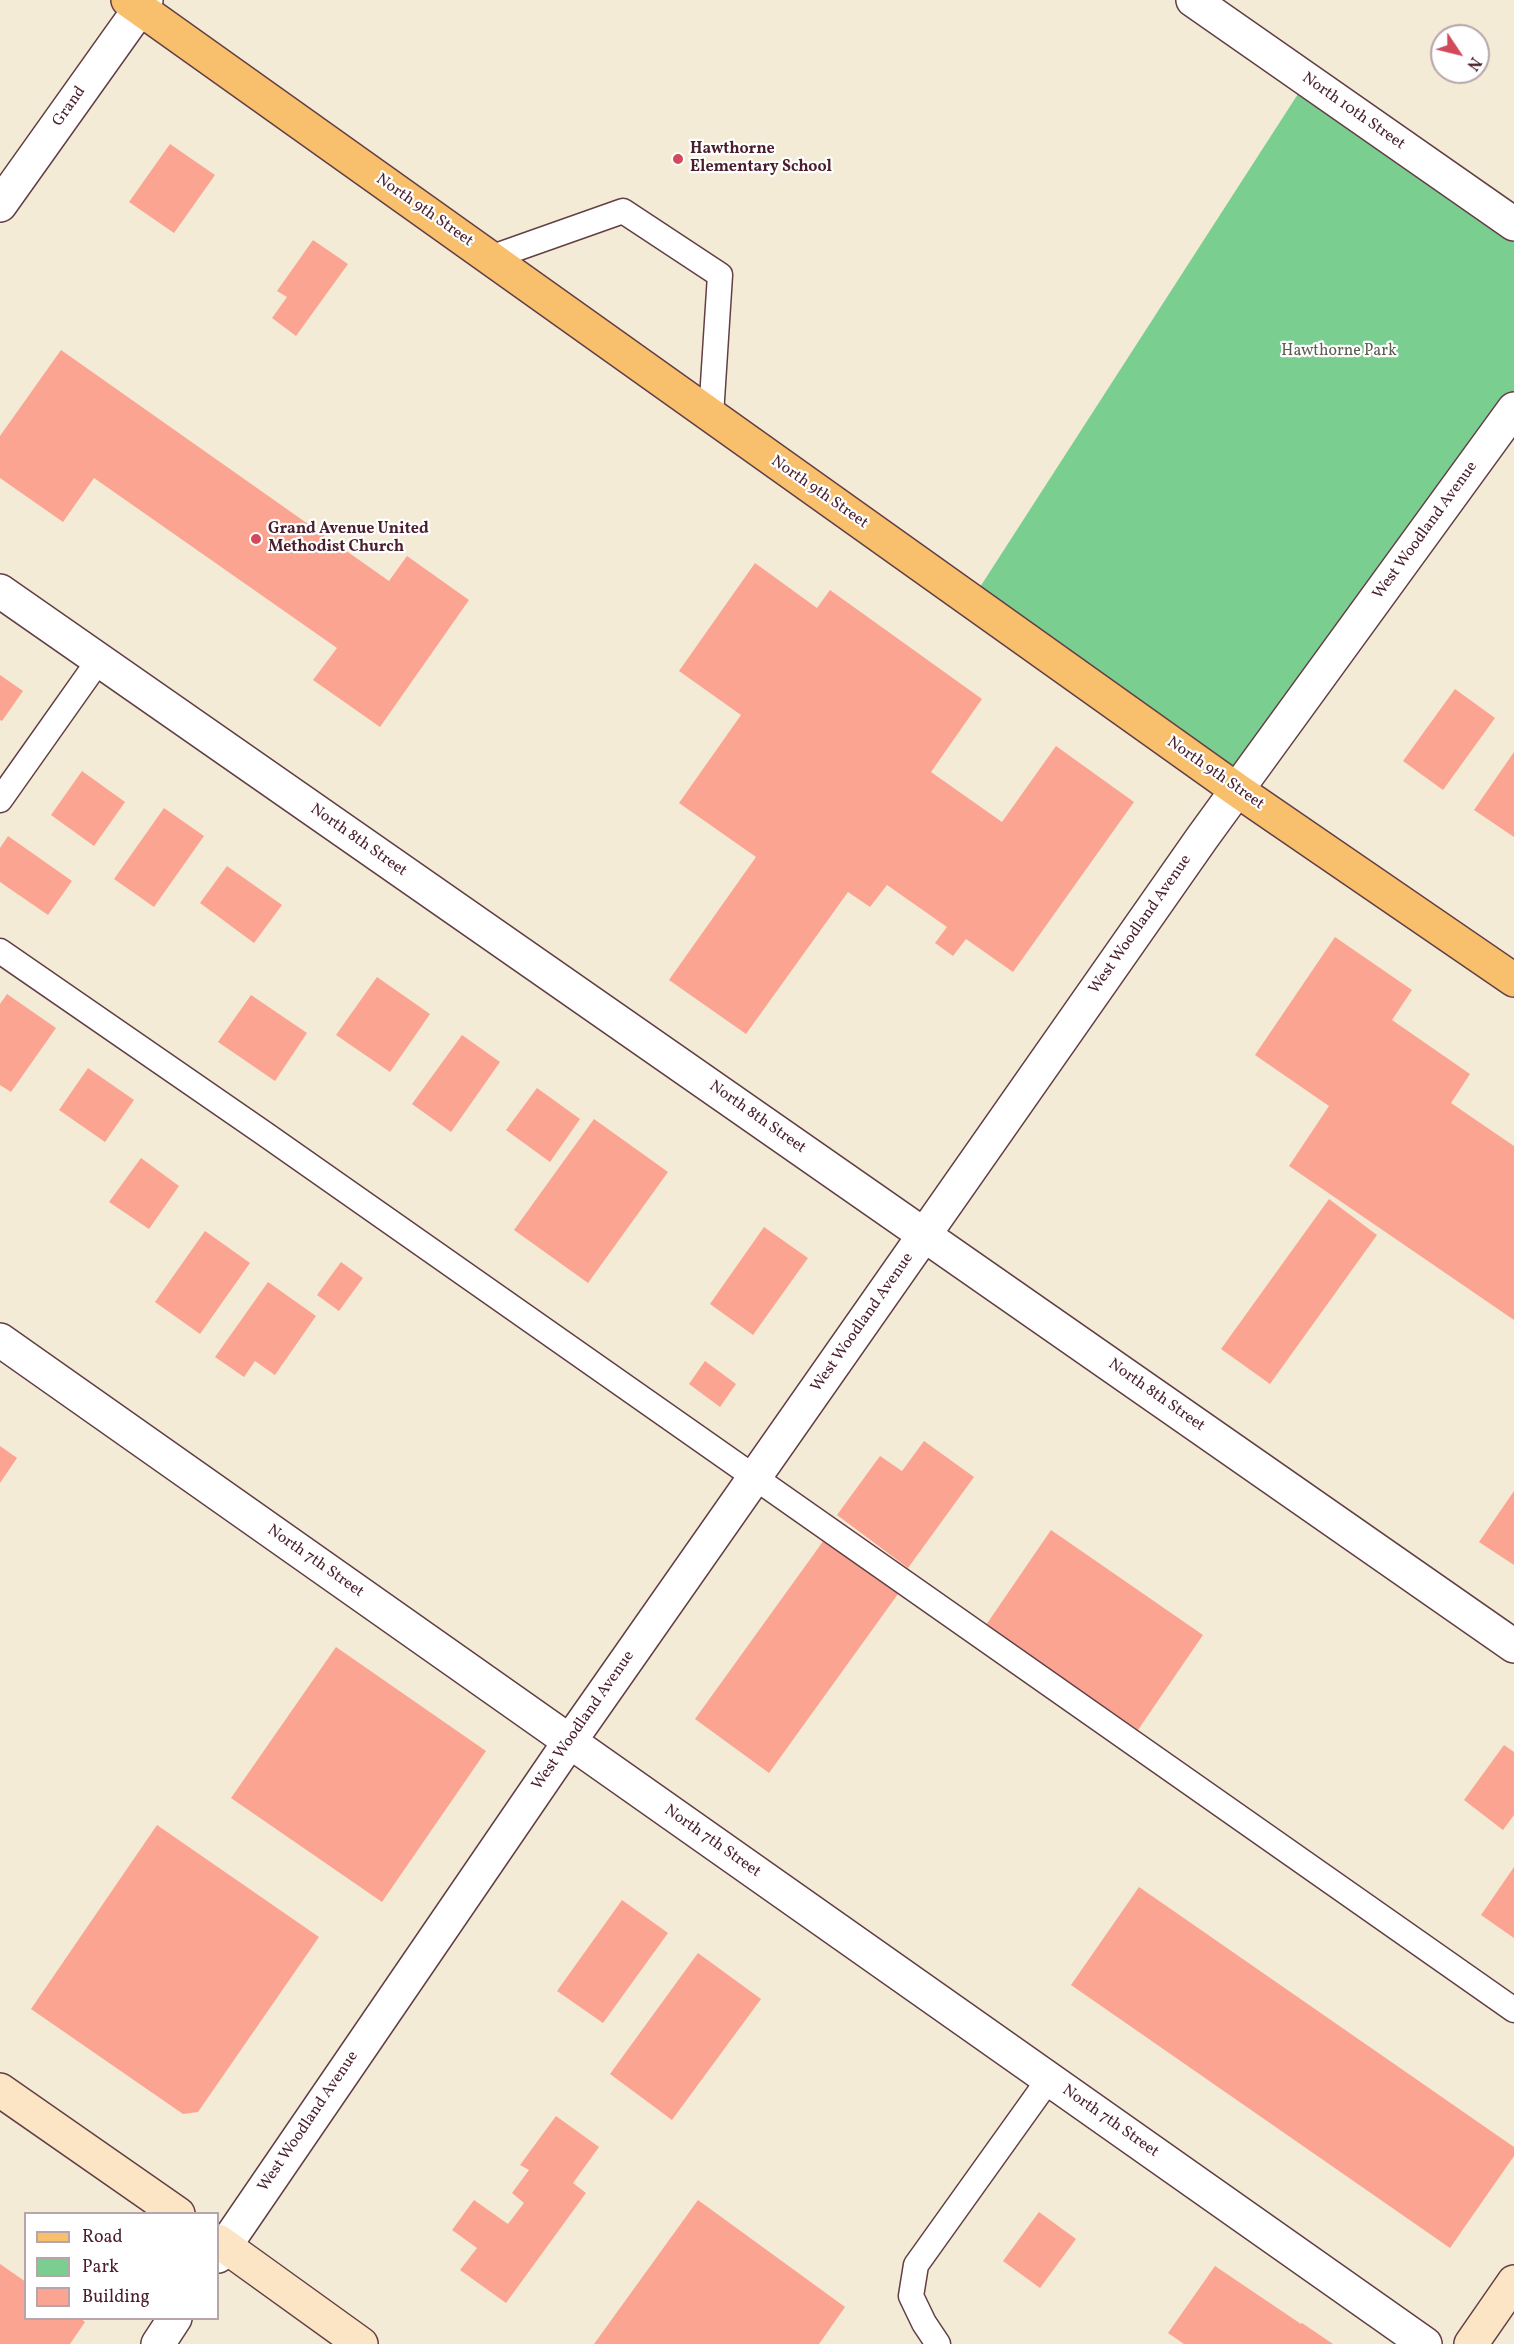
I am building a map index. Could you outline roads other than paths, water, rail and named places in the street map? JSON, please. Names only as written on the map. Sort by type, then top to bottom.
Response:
[{"type":"main road","name":"North 9th Street","points":[[138,3],[490,258],[1237,790],[1514,981]]},
{"type":"main road","points":[[0,2090],[175,2212]]},
{"type":"main road","points":[[220,2248],[361,2344]]},
{"type":"main road","points":[[1471,2344],[1514,2282]]},
{"type":"street","name":"North 10th Street","points":[[1193,0],[1514,224]]},
{"type":"street","name":"Grand","points":[[0,205],[138,3]]},
{"type":"street","name":"West Woodland Avenue","points":[[220,2248],[754,1478],[1237,790],[1514,409]]},
{"type":"street","name":"North 8th Street","points":[[0,591],[1514,1646]]},
{"type":"street","name":"North 7th Street","points":[[0,1340],[1425,2344]]},
{"type":"street","points":[[158,2344],[174,2320]]},
{"type":"lane","points":[[490,258],[623,211],[720,275],[711,415]]},
{"type":"lane","points":[[0,800],[99,660]]},
{"type":"lane","points":[[0,951],[266,1134],[1514,2010]]},
{"type":"lane","points":[[938,2344],[924,2324],[911,2296],[916,2265],[1049,2079]]},
{"type":"place","name":"Hawthorne Elementary School","points":[[678,159]]},
{"type":"place","name":"Grand Avenue United Methodist Church","points":[[256,539]]},
{"type":"park label","name":"Hawthorne Park","points":[[1339,352]]}]
